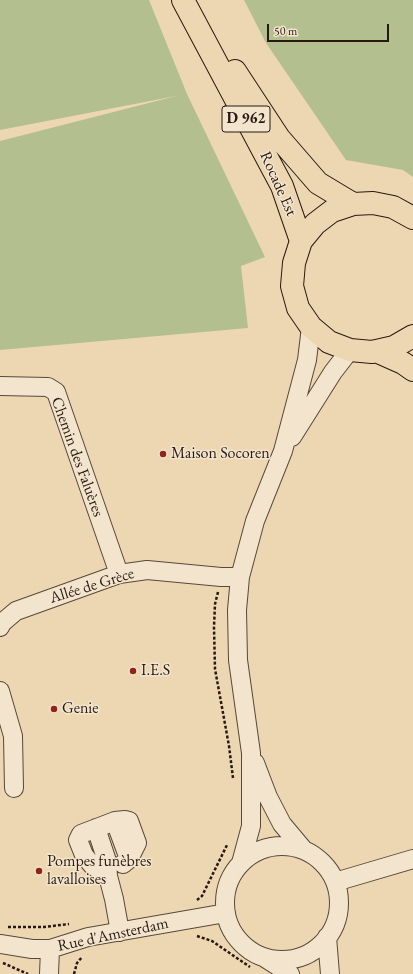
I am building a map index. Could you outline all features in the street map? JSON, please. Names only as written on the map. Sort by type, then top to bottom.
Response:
[{"type":"main road","name":"Rocade Est","points":[[183,0],[282,186],[302,241]]},
{"type":"main road","name":"Rocade Est","points":[[189,0],[279,138],[318,183],[353,204]]},
{"type":"main road","points":[[413,218],[393,207],[374,203],[353,204],[332,211],[315,224],[302,241],[294,263],[292,286],[298,308],[311,327],[329,342],[350,350],[376,351],[394,347],[413,336]]},
{"type":"main road","points":[[376,351],[404,363],[413,370]]},
{"type":"street","points":[[241,863],[251,826],[251,753],[238,660],[237,610],[240,577],[255,521],[283,451],[307,360],[311,327]]},
{"type":"street","points":[[283,451],[333,372],[350,350]]},
{"type":"street","name":"Chemin des Faluères","points":[[0,386],[48,387],[56,392],[119,574]]},
{"type":"street","name":"Allée de Grèce","points":[[0,627],[2,623],[16,610],[119,574],[147,570],[221,577],[240,577]]},
{"type":"street","points":[[0,691],[13,736],[14,788]]},
{"type":"street","points":[[251,753],[268,797],[282,824],[303,849],[316,857],[328,868],[335,882],[339,901],[336,920],[327,937],[313,950],[296,958],[256,962]]},
{"type":"street","points":[[108,876],[129,859],[114,821],[96,828],[107,862],[108,876],[120,932]]},
{"type":"street","points":[[290,974],[256,962],[232,929],[226,913],[226,894],[231,877],[241,863],[254,853],[270,847],[286,846],[303,849]]},
{"type":"street","points":[[335,882],[413,858]]},
{"type":"street","name":"Rue d'Amsterdam","points":[[0,944],[32,949],[50,949],[88,937],[226,913]]},
{"type":"street","points":[[327,937],[330,974]]},
{"type":"street","points":[[49,974],[50,949]]},
{"type":"path","points":[[221,577],[216,604],[214,627],[215,669],[229,746],[233,782]]},
{"type":"path","points":[[196,901],[202,896],[229,841]]},
{"type":"path","points":[[7,927],[44,927],[74,923]]},
{"type":"path","points":[[197,936],[212,941],[256,962]]},
{"type":"path","points":[[0,962],[28,974]]},
{"type":"green space","points":[[0,0],[149,0],[187,94],[265,257],[241,266],[248,328],[0,350],[0,141],[176,96],[0,130]]},
{"type":"green space","points":[[244,0],[413,0],[413,177],[403,170],[346,160],[266,43]]},
{"type":"place","name":"Maison Socoren","points":[[163,454]]},
{"type":"place","name":"I.E.S","points":[[133,671]]},
{"type":"place","name":"Genie","points":[[54,709]]},
{"type":"place","name":"Pompes funèbres lavalloises","points":[[39,871]]}]
